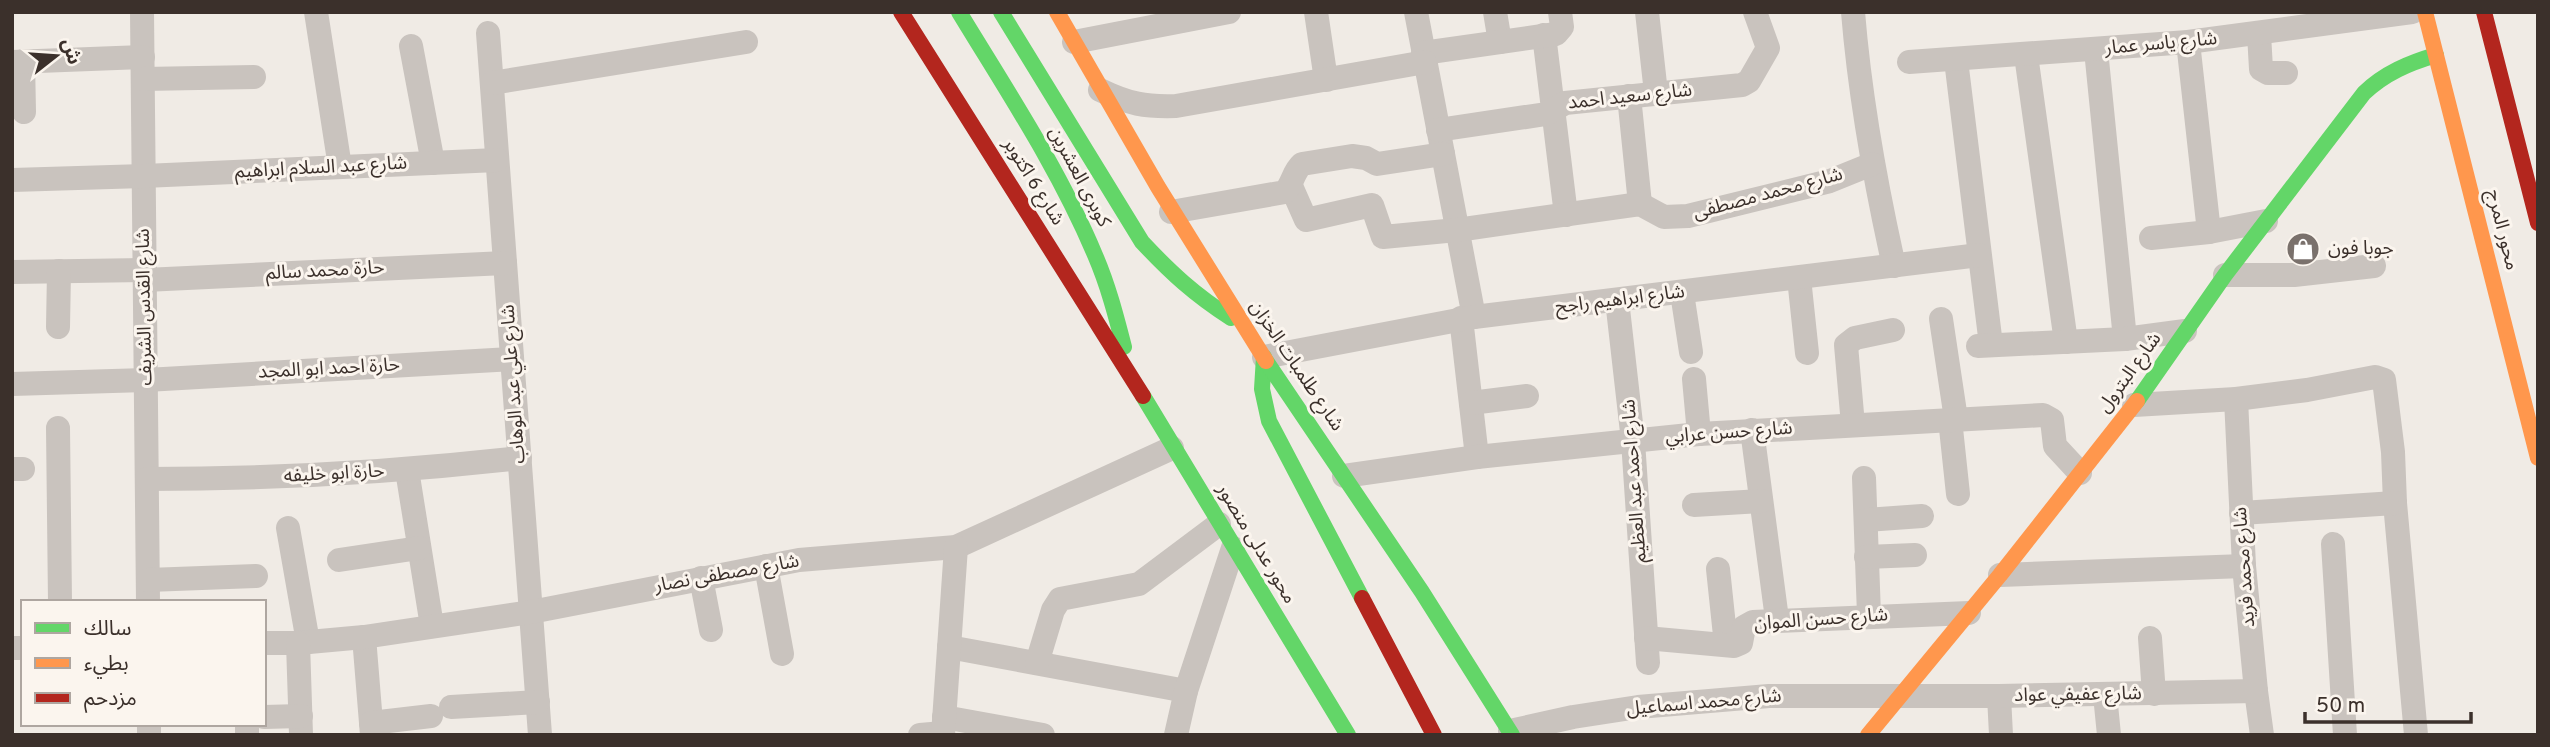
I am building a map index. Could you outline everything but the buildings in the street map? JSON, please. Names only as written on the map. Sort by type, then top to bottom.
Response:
[{"type":"main road","name":"شارع 6 اكتوبر","points":[[901,12],[1130,375]]},
{"type":"main road","name":"كوبرى العشرين","points":[[959,12],[1063,185],[1081,220],[1111,296],[1130,375]]},
{"type":"main road","name":"كوبرى العشرين","points":[[1001,12],[1142,242],[1172,275],[1243,326]]},
{"type":"main road","name":"شارع طلمبات الخزان","points":[[1057,12],[1171,212],[1511,733]]},
{"type":"main road","name":"محور المرج","points":[[2425,12],[2538,458]]},
{"type":"main road","name":"محور المرج","points":[[2484,12],[2538,223]]},
{"type":"main road","name":"شارع البترول","points":[[1879,729],[1901,696],[2134,405],[2225,275],[2373,83],[2395,69],[2436,55]]},
{"type":"main road","points":[[1264,357],[1260,379],[1262,400],[1269,421],[1434,735]]},
{"type":"main road","name":"محور عدلى منصور","points":[[1130,375],[1348,735]]},
{"type":"street","name":"شارع القدس الشريف","points":[[142,12],[148,591]]},
{"type":"street","points":[[316,12],[340,167]]},
{"type":"street","points":[[1074,42],[1229,12]]},
{"type":"street","points":[[1316,12],[1326,80]]},
{"type":"street","points":[[1416,12],[1457,230],[1467,317],[1471,403],[1477,457]]},
{"type":"street","points":[[1495,12],[1500,42]]},
{"type":"street","points":[[1100,90],[1128,103],[1150,107],[1176,106],[1326,80],[1424,57],[1544,35],[1560,31],[1560,12]]},
{"type":"street","points":[[1647,12],[1656,93]]},
{"type":"street","name":"شارع سعيد احمد","points":[[1291,186],[1296,170],[1302,164],[1352,156],[1366,158],[1377,164],[1441,142],[1546,114],[1565,103],[1742,85],[1749,81],[1768,48],[1755,12]]},
{"type":"street","points":[[1853,12],[1872,164],[1894,265]]},
{"type":"street","name":"شارع ياسر عمار","points":[[1909,62],[2188,42],[2412,12]]},
{"type":"street","name":"شارع علي عبد الوهاب","points":[[488,33],[540,735]]},
{"type":"street","points":[[2259,34],[2261,69],[2268,73],[2286,73]]},
{"type":"street","points":[[1544,35],[1566,215]]},
{"type":"street","points":[[492,83],[746,42]]},
{"type":"street","points":[[2188,42],[2209,232]]},
{"type":"street","points":[[411,46],[433,163]]},
{"type":"street","points":[[2096,50],[2125,339]]},
{"type":"street","points":[[2026,55],[2066,342]]},
{"type":"street","points":[[1956,60],[1979,256],[1985,345],[2125,339],[2185,331]]},
{"type":"street","points":[[24,112],[18,62],[254,77]]},
{"type":"street","points":[[1629,96],[1640,204]]},
{"type":"street","name":"شارع عبد السلام ابراهيم","points":[[12,180],[498,160]]},
{"type":"street","name":"شارع محمد مصطفى","points":[[1291,186],[1306,220],[1370,204],[1383,237],[1457,230],[1640,204],[1664,216],[1688,216],[1830,181],[1872,164]]},
{"type":"street","points":[[1171,212],[1285,192],[1291,186]]},
{"type":"street","points":[[2151,238],[2209,232],[2266,221]]},
{"type":"street","name":"شارع ابراهيم راجح","points":[[1264,357],[1467,317],[1979,256]]},
{"type":"street","name":"حارة محمد سالم","points":[[12,272],[145,275],[505,263]]},
{"type":"street","points":[[2225,275],[2294,275],[2374,267]]},
{"type":"street","points":[[58,327],[59,271]]},
{"type":"street","points":[[1799,278],[1807,353]]},
{"type":"street","points":[[1682,293],[1691,352]]},
{"type":"street","name":"شارع احمد عبد العظيم","points":[[1617,300],[1633,441],[1648,663]]},
{"type":"street","points":[[1941,319],[1953,419],[1958,494]]},
{"type":"street","points":[[1853,425],[1846,345],[1855,338],[1893,330]]},
{"type":"street","name":"حارة احمد ابو المجد","points":[[12,384],[146,380],[512,359]]},
{"type":"street","points":[[2134,405],[2236,399],[2381,377],[2385,383],[2393,452],[2395,503],[2416,735]]},
{"type":"street","points":[[1694,379],[1699,434]]},
{"type":"street","points":[[1471,403],[1527,396]]},
{"type":"street","name":"شارع محمد فريد","points":[[2236,399],[2244,566],[2262,735]]},
{"type":"street","name":"شارع حسن عرابي","points":[[1344,476],[1477,457],[1699,434],[2048,416],[2052,419],[2056,446],[2080,473]]},
{"type":"street","points":[[58,428],[60,600]]},
{"type":"street","points":[[1752,430],[1777,620]]},
{"type":"street","name":"شارع مصطفى نصار","points":[[266,643],[364,637],[531,611],[825,557],[956,547],[1172,447]]},
{"type":"street","name":"حارة ابو خليفه","points":[[147,479],[246,478],[407,470],[520,458]]},
{"type":"street","points":[[407,470],[432,626]]},
{"type":"street","points":[[1864,478],[1869,615]]},
{"type":"street","points":[[1694,506],[1761,501]]},
{"type":"street","points":[[2241,513],[2395,503]]},
{"type":"street","points":[[1866,520],[1922,516]]},
{"type":"street","points":[[1037,663],[1053,610],[1060,599],[1139,584],[1219,524]]},
{"type":"street","points":[[266,717],[301,725],[303,642],[288,528]]},
{"type":"street","points":[[2333,544],[2345,735]]},
{"type":"street","points":[[956,547],[949,647],[938,730],[1031,734]]},
{"type":"street","points":[[339,559],[419,548]]},
{"type":"street","points":[[1176,735],[1186,691],[1233,548]]},
{"type":"street","points":[[1866,557],[1915,555]]},
{"type":"street","points":[[766,566],[782,654]]},
{"type":"street","points":[[2000,575],[2244,566]]},
{"type":"street","points":[[1646,638],[1726,645],[1718,569]]},
{"type":"street","points":[[148,591],[256,576]]},
{"type":"street","points":[[701,578],[711,630]]},
{"type":"street","name":"شارع حسن الموان","points":[[1726,645],[1741,643],[1741,633],[1748,624],[1777,620],[1969,613]]},
{"type":"street","points":[[364,637],[372,729],[441,711],[538,702]]},
{"type":"street","points":[[2150,638],[2154,694]]},
{"type":"street","points":[[949,647],[1186,691]]},
{"type":"street","name":"شارع عفيفي عواد","points":[[1901,696],[2256,691]]},
{"type":"street","points":[[2105,695],[2109,735]]},
{"type":"street","name":"شارع محمد اسماعيل","points":[[1511,733],[1573,717],[1703,700],[1769,696],[1901,696]]},
{"type":"street","points":[[1999,696],[2001,735]]},
{"type":"traffic: fast","points":[[959,12],[1031,131],[1081,223],[1104,278],[1124,347]]},
{"type":"traffic: fast","points":[[1001,12],[1142,242],[1184,283],[1231,318]]},
{"type":"traffic: fast","points":[[2137,401],[2225,275],[2364,93],[2398,70],[2436,55]]},
{"type":"traffic: fast","points":[[1264,357],[1262,389],[1269,421],[1362,598]]},
{"type":"traffic: fast","points":[[1266,361],[1422,592],[1512,735]]},
{"type":"traffic: fast","points":[[1143,396],[1348,735]]},
{"type":"traffic: slow","points":[[1057,12],[1158,187],[1266,361]]},
{"type":"traffic: slow","points":[[2425,12],[2538,458]]},
{"type":"traffic: slow","points":[[1868,735],[2000,575],[2137,401]]},
{"type":"traffic: jam","points":[[901,12],[1143,396]]},
{"type":"traffic: jam","points":[[2484,12],[2538,223]]},
{"type":"traffic: jam","points":[[1362,598],[1434,735]]},
{"type":"place","name":"جوبا فون","points":[[2303,249]]}]
